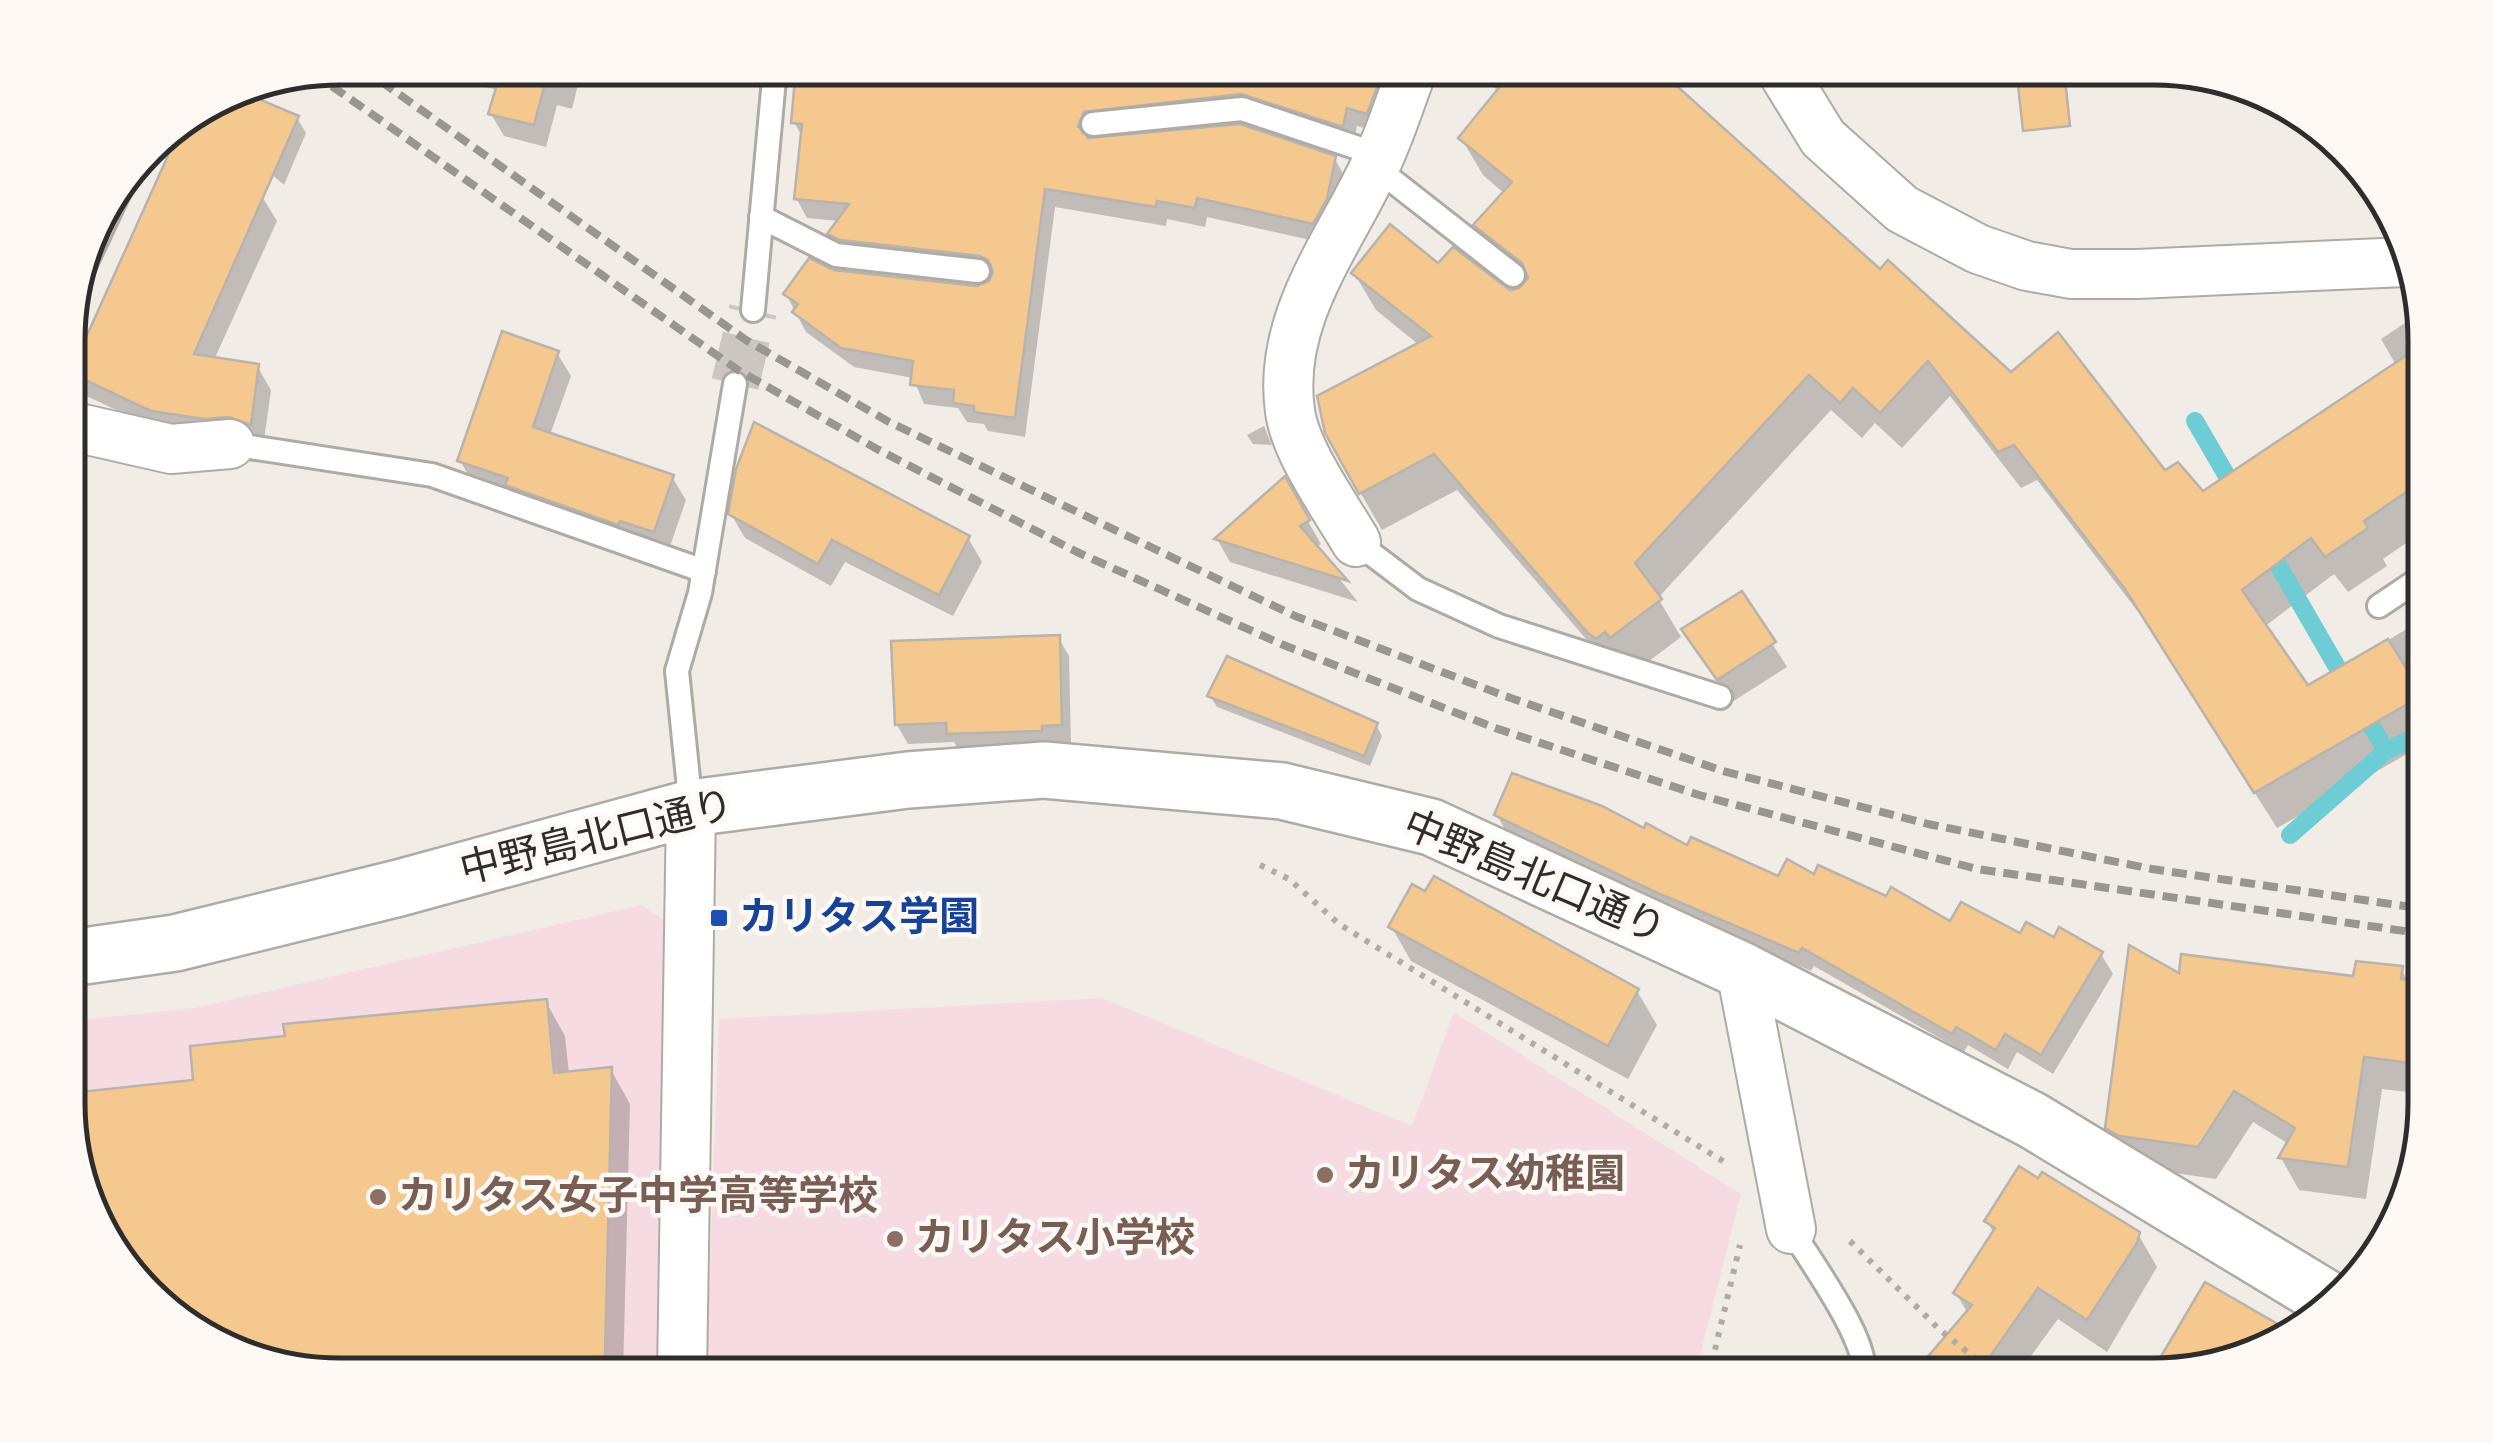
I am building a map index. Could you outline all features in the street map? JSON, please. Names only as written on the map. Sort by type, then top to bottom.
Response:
[{"type":"street","points":[[1356,542],[1316,476],[1290,413],[1291,341],[1327,252],[1377,161],[1406,85]]},
{"type":"street","points":[[1791,85],[1823,138],[1902,209],[1978,249],[2027,266],[2072,274],[2137,274],[2395,262]]},
{"type":"street","points":[[85,429],[172,449],[230,444]]},
{"type":"street","name":"中野島北口通り","points":[[85,955],[212,934],[691,808],[908,780],[1044,770],[1282,791],[1431,826],[1741,970],[2032,1120],[2320,1295]]},
{"type":"street","points":[[682,1358],[691,808]]},
{"type":"street","points":[[1741,970],[1786,1212]]},
{"type":"lane","points":[[753,310],[773,86]]},
{"type":"lane","points":[[1093,124],[1242,109],[1377,161],[1513,275]]},
{"type":"lane","points":[[761,217],[836,255],[978,271]]},
{"type":"lane","points":[[691,808],[677,672],[704,571],[734,384]]},
{"type":"lane","points":[[230,444],[432,475],[704,571]]},
{"type":"lane","points":[[1356,542],[1418,588],[1500,626],[1720,697]]},
{"type":"lane","points":[[2378,606],[2407,587]]},
{"type":"lane","points":[[1786,1212],[1850,1326],[1862,1357]]},
{"type":"path","points":[[1260,865],[1289,879],[1340,924],[1502,1021],[1755,1184],[1786,1212],[1827,1219],[1940,1330],[1974,1357]]},
{"type":"path","points":[[1713,1357],[1742,1241]]},
{"type":"shaded area","name":"カリタス女子中学高等学校","points":[[642,905],[669,923],[663,1358],[306,1356],[242,1339],[185,1305],[148,1271],[128,1245],[99,1185],[87,1137],[85,1019],[195,1008]]},
{"type":"shaded area","name":"カリタス幼稚園","points":[[1102,998],[1412,1126],[1454,1012],[1741,1194],[1700,1357],[707,1358],[719,1019]]},
{"type":"building","points":[[1378,85],[1367,114],[1347,108],[1343,127],[1241,94],[1084,112],[1078,126],[1088,138],[1240,124],[1336,156],[1327,199],[1313,224],[1197,198],[1195,208],[1157,201],[1156,207],[1045,189],[1015,418],[974,412],[974,406],[953,403],[954,390],[910,385],[913,361],[841,348],[792,312],[798,304],[783,294],[809,258],[834,270],[976,286],[989,281],[993,272],[988,260],[980,256],[840,240],[827,234],[849,204],[794,199],[802,124],[791,123],[794,86]]},
{"type":"building","points":[[1501,85],[1676,85],[1880,269],[1888,260],[2011,372],[2058,332],[2165,470],[2178,462],[2203,491],[2407,355],[2407,491],[2364,521],[2368,528],[2325,557],[2311,538],[2242,590],[2308,685],[2388,639],[2407,669],[2407,704],[2254,793],[2125,589],[2014,445],[1998,452],[1928,361],[1880,413],[1853,388],[1840,403],[1809,375],[1635,563],[1662,599],[1610,638],[1605,632],[1596,639],[1434,454],[1359,494],[1325,433],[1317,396],[1431,336],[1351,273],[1390,224],[1438,263],[1453,247],[1510,290],[1519,288],[1528,278],[1522,263],[1473,225],[1512,182],[1458,138]]},
{"type":"building","points":[[2018,85],[2066,85],[2070,126],[2023,131]]},
{"type":"building","points":[[497,86],[544,86],[534,125],[488,114]]},
{"type":"building","points":[[258,99],[299,116],[194,354],[259,364],[251,425],[229,417],[204,419],[151,411],[85,380],[85,340],[171,149],[212,119]]},
{"type":"building","points":[[502,331],[559,351],[533,427],[674,475],[654,532],[620,521],[618,525],[505,485],[508,478],[457,461]]},
{"type":"building","points":[[754,422],[970,536],[939,595],[832,540],[818,564],[728,514],[736,469]]},
{"type":"building","points":[[1285,476],[1310,520],[1300,526],[1348,581],[1214,539]]},
{"type":"building","points":[[1742,591],[1776,642],[1717,680],[1681,629]]},
{"type":"building","points":[[1060,635],[1062,725],[1042,726],[1042,731],[947,734],[946,723],[895,725],[891,641]]},
{"type":"building","points":[[1227,656],[1378,723],[1364,756],[1207,696]]},
{"type":"building","points":[[1512,773],[1602,806],[1644,828],[1646,823],[1687,845],[1691,837],[1778,876],[1787,859],[1814,874],[1818,865],[1886,896],[1891,887],[1950,921],[1961,902],[2020,933],[2026,922],[2054,937],[2059,927],[2103,952],[2041,1055],[2005,1034],[1996,1050],[1956,1027],[1952,1034],[1802,948],[1799,953],[1653,891],[1494,815]]},
{"type":"building","points":[[1434,876],[1639,989],[1608,1046],[1388,927],[1412,884],[1425,891]]},
{"type":"building","points":[[2129,945],[2179,973],[2181,954],[2353,976],[2356,961],[2403,966],[2401,979],[2407,980],[2407,1063],[2364,1057],[2348,1167],[2278,1158],[2295,1128],[2234,1091],[2198,1147],[2119,1136],[2105,1128]]},
{"type":"building","name":"カリタス女子中学高等学校","points":[[547,999],[554,1073],[612,1067],[605,1356],[306,1356],[242,1339],[212,1324],[172,1295],[148,1271],[111,1216],[99,1185],[87,1137],[85,1091],[193,1080],[190,1046],[285,1036],[283,1024]]},
{"type":"building","points":[[2019,1166],[2038,1178],[2042,1172],[2140,1232],[2137,1243],[2087,1320],[2038,1288],[1990,1357],[1927,1357],[1972,1305],[1953,1293],[1995,1228],[1984,1221]]},
{"type":"building","points":[[2205,1282],[2279,1325],[2219,1349],[2161,1357]]},
{"type":"waterway","points":[[2195,421],[2238,495]]},
{"type":"waterway","points":[[2266,544],[2348,686]]},
{"type":"waterway","points":[[2361,708],[2386,751]]},
{"type":"waterway","points":[[2290,835],[2386,751],[2407,741]]},
{"type":"tunnel","points":[[735,384],[753,310]]},
{"type":"railway","points":[[332,86],[738,370],[877,449],[1077,552],[1281,644],[1495,728],[1699,795],[1977,869],[2407,931]]},
{"type":"railway","points":[[387,86],[746,340],[889,422],[1295,616],[1505,696],[1723,771],[1928,824],[2152,869],[2407,906]]},
{"type":"place","name":"カリタス学園","points":[[719,918]]},
{"type":"place","name":"カリタス幼稚園","points":[[1325,1175]]},
{"type":"place","name":"カリタス女子中学高等学校","points":[[378,1197]]},
{"type":"place","name":"カリタス小学校","points":[[895,1239]]}]
